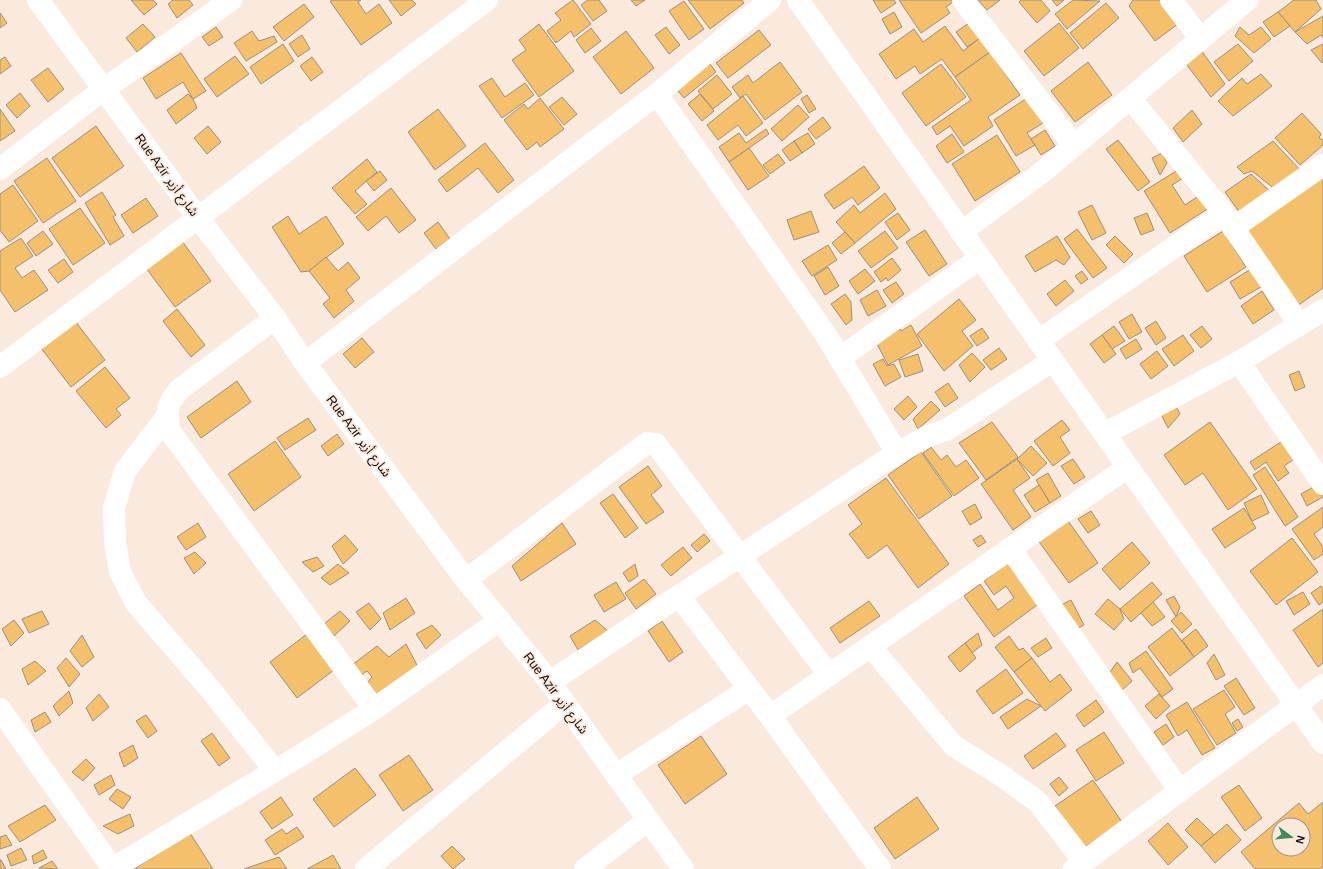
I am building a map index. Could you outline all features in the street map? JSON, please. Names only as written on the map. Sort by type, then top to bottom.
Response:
[{"type":"street","name":"Rue Azir شارع أزير","points":[[38,0],[198,218],[275,318],[305,363],[466,580],[550,682],[683,869]]},
{"type":"street","points":[[0,169],[104,89],[231,0]]},
{"type":"street","points":[[0,367],[487,0]]},
{"type":"street","points":[[305,363],[657,94],[770,0]]},
{"type":"street","points":[[798,0],[1038,342],[1323,743]]},
{"type":"street","points":[[963,0],[1074,146]]},
{"type":"street","points":[[1171,0],[1201,39]]},
{"type":"street","points":[[961,232],[1040,174],[1247,0]]},
{"type":"street","points":[[657,94],[824,332],[897,453]]},
{"type":"street","points":[[1130,98],[1229,221],[1300,325]]},
{"type":"street","points":[[1038,342],[1183,241],[1229,221],[1323,165]]},
{"type":"street","points":[[840,358],[980,258]]},
{"type":"street","points":[[1104,434],[1240,362],[1323,310]]},
{"type":"street","points":[[275,318],[180,389],[170,401],[168,415],[169,430],[374,709]]},
{"type":"street","points":[[550,682],[897,453],[926,436],[948,429],[1052,361]]},
{"type":"street","points":[[1240,362],[1323,484]]},
{"type":"street","points":[[168,415],[125,471],[114,508],[115,542],[120,572],[136,603],[210,689],[275,770]]},
{"type":"street","points":[[466,580],[647,443],[656,444],[829,675]]},
{"type":"street","points":[[770,716],[1128,467]]},
{"type":"street","points":[[1010,548],[1180,791]]},
{"type":"street","points":[[679,596],[770,716],[880,869]]},
{"type":"street","points":[[0,709],[112,869],[374,709],[500,620]]},
{"type":"street","points":[[870,646],[954,746],[1002,776],[1038,802],[1079,865],[1323,685]]},
{"type":"street","points":[[616,775],[749,689]]},
{"type":"street","points":[[366,869],[565,703]]},
{"type":"street","points":[[585,869],[648,820]]},
{"type":"building","points":[[131,0],[153,0],[157,4],[144,15]]},
{"type":"building","points":[[173,0],[189,0],[193,5],[177,18],[168,4]]},
{"type":"building","points":[[361,0],[358,2],[366,14],[379,4],[392,23],[361,45],[330,1]]},
{"type":"building","points":[[389,0],[412,0],[416,4],[401,16]]},
{"type":"building","points":[[573,0],[591,24],[574,37],[571,31],[556,43],[547,31],[561,20],[555,13]]},
{"type":"building","points":[[588,0],[599,0],[607,11],[593,21],[581,5]]},
{"type":"building","points":[[631,0],[645,0],[636,6]]},
{"type":"building","points":[[688,0],[742,0],[744,3],[710,29]]},
{"type":"building","points":[[873,0],[894,0],[896,3],[881,13]]},
{"type":"building","points":[[899,0],[952,0],[953,2],[946,7],[950,13],[921,33]]},
{"type":"building","points":[[978,0],[1000,0],[987,10]]},
{"type":"building","points":[[1021,0],[1041,0],[1050,11],[1037,23],[1019,2]]},
{"type":"building","points":[[1052,0],[1064,0],[1057,6]]},
{"type":"building","points":[[1073,0],[1100,1],[1067,29],[1055,14]]},
{"type":"building","points":[[1133,0],[1160,0],[1178,24],[1155,41],[1129,6]]},
{"type":"building","points":[[1294,0],[1316,0],[1321,9],[1295,32],[1278,12]]},
{"type":"building","points":[[684,1],[704,29],[689,40],[669,11]]},
{"type":"building","points":[[1106,3],[1119,18],[1083,49],[1070,33]]},
{"type":"building","points":[[304,4],[314,17],[284,41],[273,27]]},
{"type":"building","points":[[894,12],[902,27],[890,34],[882,19]]},
{"type":"building","points":[[1278,12],[1290,26],[1274,37],[1263,22]]},
{"type":"building","points":[[0,13],[7,23],[0,28]]},
{"type":"building","points":[[1323,16],[1323,38],[1321,35],[1307,44],[1295,32]]},
{"type":"building","points":[[969,23],[980,38],[967,47],[956,32]]},
{"type":"building","points":[[1059,23],[1079,48],[1044,76],[1024,51]]},
{"type":"building","points":[[143,24],[155,37],[137,52],[126,38]]},
{"type":"building","points":[[539,24],[574,71],[539,97],[512,60],[526,50],[519,40]]},
{"type":"building","points":[[945,26],[963,51],[980,38],[990,52],[955,77],[942,59],[920,74],[915,66],[896,79],[879,54],[914,29],[923,42]]},
{"type":"building","points":[[216,27],[223,37],[209,46],[202,37]]},
{"type":"building","points":[[666,27],[680,45],[669,54],[655,35]]},
{"type":"building","points":[[1240,27],[1249,35],[1261,27],[1271,39],[1254,53],[1235,36]]},
{"type":"building","points":[[591,28],[601,41],[585,53],[576,40]]},
{"type":"building","points":[[759,30],[771,45],[728,78],[716,63]]},
{"type":"building","points":[[252,31],[259,41],[274,36],[277,42],[246,61],[234,43]]},
{"type":"building","points":[[626,31],[654,68],[621,94],[593,57]]},
{"type":"building","points":[[302,35],[310,49],[298,57],[289,44]]},
{"type":"building","points":[[283,44],[294,61],[261,84],[250,67]]},
{"type":"building","points":[[1238,44],[1253,61],[1229,81],[1214,62]]},
{"type":"building","points":[[1323,44],[1323,62],[1322,63],[1311,50]]},
{"type":"building","points":[[1201,50],[1225,84],[1211,97],[1184,61]]},
{"type":"building","points":[[990,52],[1020,95],[988,117],[993,126],[964,146],[950,126],[937,135],[932,127],[971,100],[955,77]]},
{"type":"building","points":[[181,53],[206,91],[193,99],[183,82],[156,99],[143,78]]},
{"type":"building","points":[[235,56],[249,74],[217,97],[204,79]]},
{"type":"building","points":[[5,57],[11,66],[0,74],[0,60]]},
{"type":"building","points":[[312,57],[323,72],[311,81],[300,66]]},
{"type":"building","points":[[780,62],[802,92],[765,120],[746,94],[740,98],[732,87],[748,75],[753,83]]},
{"type":"building","points":[[1088,62],[1112,95],[1075,122],[1051,91]]},
{"type":"building","points":[[710,64],[716,72],[684,98],[677,90]]},
{"type":"building","points":[[941,64],[966,97],[926,126],[902,93]]},
{"type":"building","points":[[48,68],[64,89],[48,102],[31,80]]},
{"type":"building","points":[[1261,74],[1272,86],[1233,116],[1218,101],[1242,78],[1247,84]]},
{"type":"building","points":[[717,75],[732,94],[713,109],[698,91]]},
{"type":"building","points":[[492,78],[505,97],[525,83],[534,95],[502,118],[479,86]]},
{"type":"building","points":[[20,93],[30,106],[17,118],[6,105]]},
{"type":"building","points":[[188,94],[193,99],[197,108],[176,124],[167,110]]},
{"type":"building","points":[[700,94],[714,111],[702,121],[688,104]]},
{"type":"building","points":[[807,95],[816,109],[809,113],[801,99]]},
{"type":"building","points":[[743,96],[763,123],[746,136],[738,125],[718,140],[707,125]]},
{"type":"building","points":[[562,97],[577,114],[564,125],[549,107]]},
{"type":"building","points":[[540,98],[564,129],[540,147],[537,142],[527,150],[504,120],[524,104],[528,109]]},
{"type":"building","points":[[1027,98],[1043,123],[1027,133],[1035,145],[1016,156],[994,120]]},
{"type":"building","points":[[798,105],[809,117],[782,141],[771,129]]},
{"type":"building","points":[[0,109],[15,131],[0,141]]},
{"type":"building","points":[[438,109],[466,146],[435,170],[408,132]]},
{"type":"building","points":[[1192,110],[1202,124],[1183,142],[1173,128]]},
{"type":"building","points":[[1302,113],[1321,134],[1319,138],[1323,140],[1323,145],[1300,165],[1275,138]]},
{"type":"building","points":[[823,117],[831,128],[816,139],[808,129]]},
{"type":"building","points":[[96,126],[124,166],[80,197],[52,158]]},
{"type":"building","points":[[208,126],[221,142],[207,154],[194,138]]},
{"type":"building","points":[[766,129],[769,134],[729,162],[719,147],[739,133],[746,143]]},
{"type":"building","points":[[1045,130],[1055,146],[1041,155],[1031,139]]},
{"type":"building","points":[[808,133],[815,144],[802,153],[794,141]]},
{"type":"building","points":[[952,134],[964,152],[947,163],[936,146]]},
{"type":"building","points":[[997,135],[1020,172],[975,201],[952,164]]},
{"type":"building","points":[[1118,140],[1150,182],[1138,191],[1106,149]]},
{"type":"building","points":[[794,141],[802,153],[790,161],[782,150]]},
{"type":"building","points":[[1273,141],[1303,173],[1276,190],[1252,171],[1244,174],[1237,167]]},
{"type":"building","points":[[485,143],[514,180],[498,193],[478,168],[447,192],[438,180]]},
{"type":"building","points":[[749,148],[769,176],[748,190],[729,162]]},
{"type":"building","points":[[1162,153],[1167,163],[1160,175],[1152,158]]},
{"type":"building","points":[[778,154],[785,163],[770,174],[763,165]]},
{"type":"building","points":[[47,158],[76,201],[43,223],[14,181]]},
{"type":"building","points":[[367,159],[377,172],[355,191],[367,204],[355,214],[332,188]]},
{"type":"building","points":[[864,166],[880,188],[858,205],[852,197],[834,209],[824,195]]},
{"type":"building","points":[[1178,170],[1185,177],[1172,185],[1185,205],[1197,197],[1209,208],[1170,233],[1144,191]]},
{"type":"building","points":[[380,171],[387,180],[374,191],[366,181]]},
{"type":"building","points":[[1251,174],[1272,193],[1242,216],[1225,192]]},
{"type":"building","points":[[1323,176],[1323,288],[1297,306],[1245,232]]},
{"type":"building","points":[[13,185],[38,221],[9,242],[0,230],[0,194]]},
{"type":"building","points":[[391,188],[416,220],[399,233],[386,216],[368,231],[356,217]]},
{"type":"building","points":[[102,192],[116,215],[113,217],[124,236],[110,245],[85,203]]},
{"type":"building","points":[[885,193],[896,209],[855,243],[836,222],[854,205],[860,213]]},
{"type":"building","points":[[146,198],[158,216],[133,233],[121,215]]},
{"type":"building","points":[[1092,205],[1106,233],[1092,240],[1078,212]]},
{"type":"building","points":[[80,208],[105,243],[73,265],[49,229]]},
{"type":"building","points":[[811,211],[819,232],[794,240],[787,220]]},
{"type":"building","points":[[898,213],[910,230],[897,240],[885,222]]},
{"type":"building","points":[[1147,213],[1154,230],[1141,235],[1134,218]]},
{"type":"building","points":[[288,216],[299,234],[326,216],[344,244],[309,271],[301,272],[272,227]]},
{"type":"building","points":[[438,222],[450,239],[436,249],[424,233]]},
{"type":"building","points":[[1077,229],[1107,268],[1093,278],[1064,239]]},
{"type":"building","points":[[925,230],[947,264],[929,276],[906,242]]},
{"type":"building","points":[[43,231],[53,244],[36,256],[27,243]]},
{"type":"building","points":[[885,231],[898,248],[871,268],[858,251]]},
{"type":"building","points":[[1223,231],[1246,267],[1207,292],[1184,256]]},
{"type":"building","points":[[845,232],[855,243],[841,254],[832,243]]},
{"type":"building","points":[[1057,236],[1070,257],[1064,265],[1056,260],[1035,272],[1025,256]]},
{"type":"building","points":[[1115,236],[1133,254],[1124,263],[1106,245]]},
{"type":"building","points":[[21,238],[33,256],[15,268],[22,278],[34,270],[48,290],[15,312],[0,290],[0,251]]},
{"type":"building","points":[[182,241],[211,281],[175,307],[146,268]]},
{"type":"building","points":[[828,245],[837,260],[812,276],[802,261]]},
{"type":"building","points":[[326,257],[338,271],[348,262],[360,278],[346,290],[354,301],[334,318],[323,304],[330,298],[309,271]]},
{"type":"building","points":[[892,258],[901,270],[888,281],[886,278],[881,282],[874,272]]},
{"type":"building","points":[[64,259],[73,272],[58,283],[48,270]]},
{"type":"building","points":[[828,267],[839,286],[825,295],[814,276]]},
{"type":"building","points":[[865,269],[875,281],[858,294],[849,281]]},
{"type":"building","points":[[1251,269],[1261,287],[1240,299],[1230,282]]},
{"type":"building","points":[[1082,271],[1088,279],[1081,284],[1075,276]]},
{"type":"building","points":[[1065,280],[1074,291],[1056,306],[1047,294]]},
{"type":"building","points":[[896,282],[904,294],[892,303],[883,290]]},
{"type":"building","points":[[877,290],[886,306],[868,316],[860,300]]},
{"type":"building","points":[[1262,291],[1274,310],[1253,324],[1241,306]]},
{"type":"building","points":[[845,294],[851,302],[852,320],[846,325],[831,304]]},
{"type":"building","points":[[959,299],[976,320],[962,331],[973,346],[944,371],[917,334]]},
{"type":"building","points":[[177,309],[205,345],[191,357],[163,321]]},
{"type":"building","points":[[1132,314],[1142,332],[1129,339],[1119,322]]},
{"type":"building","points":[[75,321],[105,360],[71,387],[41,348]]},
{"type":"building","points":[[1156,321],[1166,338],[1156,345],[1145,328]]},
{"type":"building","points":[[897,323],[901,331],[911,325],[922,346],[888,365],[875,340]]},
{"type":"building","points":[[1114,326],[1125,341],[1112,349],[1102,335]]},
{"type":"building","points":[[1202,326],[1212,339],[1201,348],[1190,335]]},
{"type":"building","points":[[982,328],[989,338],[977,346],[970,336]]},
{"type":"building","points":[[1102,335],[1116,354],[1104,363],[1090,344]]},
{"type":"building","points":[[1183,335],[1194,351],[1174,366],[1162,349]]},
{"type":"building","points":[[362,338],[374,352],[355,368],[343,354]]},
{"type":"building","points":[[1136,339],[1142,349],[1126,359],[1120,349]]},
{"type":"building","points":[[999,348],[1007,359],[991,370],[983,360]]},
{"type":"building","points":[[1157,351],[1168,366],[1151,379],[1140,364]]},
{"type":"building","points":[[972,353],[985,367],[970,382],[959,365]]},
{"type":"building","points":[[918,354],[923,371],[905,377],[899,360]]},
{"type":"building","points":[[883,359],[887,366],[894,364],[901,377],[885,386],[873,364]]},
{"type":"building","points":[[105,367],[130,398],[116,409],[121,415],[106,428],[76,391]]},
{"type":"building","points":[[1299,371],[1305,387],[1295,391],[1289,375]]},
{"type":"building","points":[[237,381],[251,402],[201,438],[187,417]]},
{"type":"building","points":[[948,383],[958,398],[945,407],[935,392]]},
{"type":"building","points":[[908,396],[917,407],[904,420],[894,409]]},
{"type":"building","points":[[931,401],[940,410],[918,429],[913,419]]},
{"type":"building","points":[[1173,401],[1180,414],[1168,428],[1158,408]]},
{"type":"building","points":[[308,418],[316,430],[285,450],[277,438]]},
{"type":"building","points":[[1062,420],[1070,430],[1060,437],[1070,453],[1053,466],[1034,441]]},
{"type":"building","points":[[992,422],[1018,457],[986,480],[959,443]]},
{"type":"building","points":[[1210,422],[1257,489],[1228,510],[1203,473],[1185,485],[1164,455]]},
{"type":"building","points":[[337,434],[344,444],[328,456],[321,446]]},
{"type":"building","points":[[1284,440],[1296,458],[1284,466],[1289,473],[1278,481],[1266,462],[1255,470],[1250,462]]},
{"type":"building","points":[[275,441],[301,477],[254,511],[228,474]]},
{"type":"building","points":[[1031,446],[1047,463],[1033,476],[1017,459]]},
{"type":"building","points":[[931,447],[941,460],[947,455],[956,467],[966,460],[979,478],[954,496],[923,453]]},
{"type":"building","points":[[921,452],[952,496],[919,519],[888,475]]},
{"type":"building","points":[[1017,459],[1030,478],[1013,490],[1031,517],[1013,530],[981,484]]},
{"type":"building","points":[[1073,459],[1085,477],[1074,484],[1061,466]]},
{"type":"building","points":[[648,466],[662,486],[651,495],[664,512],[646,524],[619,487]]},
{"type":"building","points":[[1265,467],[1298,517],[1285,526],[1253,475]]},
{"type":"building","points":[[1048,473],[1061,496],[1050,503],[1036,480]]},
{"type":"building","points":[[886,478],[949,564],[918,588],[887,545],[868,559],[849,534],[862,524],[848,505]]},
{"type":"building","points":[[1039,485],[1050,503],[1035,512],[1024,495]]},
{"type":"building","points":[[1317,485],[1323,497],[1307,506],[1301,494]]},
{"type":"building","points":[[613,494],[638,528],[625,538],[600,503]]},
{"type":"building","points":[[1261,495],[1269,513],[1252,521],[1244,503]]},
{"type":"building","points":[[975,504],[982,518],[970,525],[962,511]]},
{"type":"building","points":[[1323,507],[1323,527],[1314,534],[1323,547],[1323,554],[1314,560],[1292,529]]},
{"type":"building","points":[[1244,508],[1256,528],[1225,548],[1212,529]]},
{"type":"building","points":[[1091,511],[1100,525],[1088,533],[1078,519]]},
{"type":"building","points":[[1066,518],[1098,563],[1069,583],[1037,539]]},
{"type":"building","points":[[198,523],[206,537],[186,550],[177,537]]},
{"type":"building","points":[[562,523],[576,544],[521,581],[512,566]]},
{"type":"building","points":[[704,534],[710,541],[697,552],[691,545]]},
{"type":"building","points":[[345,535],[358,550],[343,564],[332,546]]},
{"type":"building","points":[[981,535],[986,542],[978,547],[973,540]]},
{"type":"building","points":[[1292,538],[1318,572],[1276,605],[1250,571]]},
{"type":"building","points":[[1132,542],[1150,563],[1120,590],[1102,569]]},
{"type":"building","points":[[683,547],[692,558],[671,576],[661,565]]},
{"type":"building","points":[[195,552],[206,563],[194,574],[184,558]]},
{"type":"building","points":[[317,557],[324,566],[313,572],[302,562]]},
{"type":"building","points":[[1011,561],[1041,602],[994,637],[964,596],[980,584],[998,610],[1014,598],[1006,586],[994,595],[984,581]]},
{"type":"building","points":[[338,564],[349,573],[330,585],[321,578]]},
{"type":"building","points":[[635,564],[638,576],[629,582],[623,573]]},
{"type":"building","points":[[644,579],[656,594],[636,609],[625,593]]},
{"type":"building","points":[[616,582],[626,599],[604,612],[594,595]]},
{"type":"building","points":[[1152,582],[1162,594],[1131,622],[1120,609]]},
{"type":"building","points":[[1321,586],[1323,589],[1323,602],[1319,605],[1311,593]]},
{"type":"building","points":[[1303,592],[1310,604],[1294,615],[1286,601]]},
{"type":"building","points":[[1174,596],[1180,607],[1176,617],[1166,600]]},
{"type":"building","points":[[406,598],[415,613],[390,630],[383,613]]},
{"type":"building","points":[[1108,599],[1120,609],[1124,619],[1114,630],[1095,614]]},
{"type":"building","points":[[1071,600],[1084,625],[1075,630],[1061,605]]},
{"type":"building","points":[[869,601],[880,616],[840,643],[830,628]]},
{"type":"building","points":[[1153,602],[1165,617],[1152,626],[1141,613]]},
{"type":"building","points":[[369,603],[381,619],[370,630],[356,612]]},
{"type":"building","points":[[1323,609],[1323,663],[1318,667],[1293,630]]},
{"type":"building","points":[[42,611],[49,624],[29,633],[22,619]]},
{"type":"building","points":[[340,611],[350,621],[334,636],[324,624]]},
{"type":"building","points":[[1181,612],[1192,624],[1182,633],[1171,621]]},
{"type":"building","points":[[14,620],[24,633],[11,646],[2,629]]},
{"type":"building","points":[[595,620],[608,631],[578,650],[570,636]]},
{"type":"building","points":[[662,621],[683,652],[669,662],[648,631]]},
{"type":"building","points":[[432,625],[441,635],[426,649],[416,634]]},
{"type":"building","points":[[1172,628],[1194,657],[1170,676],[1148,647]]},
{"type":"building","points":[[1196,629],[1208,646],[1194,657],[1182,640]]},
{"type":"building","points":[[311,631],[338,667],[297,698],[270,662]]},
{"type":"building","points":[[978,633],[982,645],[972,653],[965,643]]},
{"type":"building","points":[[82,635],[94,657],[82,667],[70,651]]},
{"type":"building","points":[[1009,636],[1019,650],[1023,648],[1032,658],[1014,672],[995,647]]},
{"type":"building","points":[[1046,638],[1052,648],[1038,657],[1031,648]]},
{"type":"building","points":[[965,643],[976,658],[960,672],[948,657]]},
{"type":"building","points":[[406,644],[418,667],[373,700],[364,687],[372,677],[367,671],[360,676],[352,665],[377,646],[389,657]]},
{"type":"building","points":[[1146,651],[1173,689],[1162,697],[1140,668],[1133,673],[1129,663]]},
{"type":"building","points":[[1214,654],[1225,675],[1216,680],[1207,663]]},
{"type":"building","points":[[66,658],[80,674],[69,687],[57,668]]},
{"type":"building","points":[[1032,658],[1050,682],[1060,674],[1072,690],[1045,711],[1014,672]]},
{"type":"building","points":[[35,661],[46,671],[28,685],[22,669]]},
{"type":"building","points":[[1117,662],[1132,681],[1121,691],[1108,675]]},
{"type":"building","points":[[1006,669],[1023,693],[993,714],[976,691]]},
{"type":"building","points":[[1236,678],[1255,708],[1244,715],[1224,686]]},
{"type":"building","points":[[1224,690],[1235,707],[1225,714],[1236,733],[1217,745],[1193,709]]},
{"type":"building","points":[[69,691],[73,703],[59,716],[53,706]]},
{"type":"building","points":[[99,694],[109,707],[93,721],[86,708]]},
{"type":"building","points":[[1159,694],[1170,706],[1156,719],[1145,706]]},
{"type":"building","points":[[1027,699],[1041,706],[1008,729],[1000,717]]},
{"type":"building","points":[[1096,700],[1104,712],[1084,727],[1076,715]]},
{"type":"building","points":[[1187,702],[1215,748],[1202,755],[1187,730],[1178,736],[1166,715]]},
{"type":"building","points":[[45,712],[51,722],[35,732],[31,720]]},
{"type":"building","points":[[146,715],[157,731],[148,738],[136,721]]},
{"type":"building","points":[[1238,719],[1243,727],[1237,731],[1232,723]]},
{"type":"building","points":[[1166,724],[1174,737],[1163,745],[1154,732]]},
{"type":"building","points":[[1104,732],[1124,763],[1096,781],[1076,750]]},
{"type":"building","points":[[212,733],[230,758],[219,766],[201,741]]},
{"type":"building","points":[[1056,733],[1066,746],[1033,769],[1024,756]]},
{"type":"building","points":[[701,736],[727,774],[685,804],[658,765]]},
{"type":"building","points":[[133,745],[138,758],[124,767],[119,753]]},
{"type":"building","points":[[409,755],[433,790],[403,811],[379,775]]},
{"type":"building","points":[[86,759],[95,768],[83,781],[72,772]]},
{"type":"building","points":[[355,768],[376,795],[334,827],[313,799]]},
{"type":"building","points":[[111,775],[115,785],[99,795],[94,785]]},
{"type":"building","points":[[1059,777],[1068,788],[1059,796],[1050,784]]},
{"type":"building","points":[[1093,780],[1122,822],[1084,848],[1055,806]]},
{"type":"building","points":[[1239,785],[1262,818],[1245,831],[1221,797]]},
{"type":"building","points":[[117,789],[131,797],[123,809],[109,799]]},
{"type":"building","points":[[281,797],[293,815],[272,829],[260,812]]},
{"type":"building","points":[[917,797],[939,829],[895,859],[874,828]]},
{"type":"building","points":[[1323,802],[1323,867],[1321,869],[1255,869],[1241,852],[1271,827],[1271,857],[1311,857],[1311,817],[1282,817],[1299,803],[1308,814]]},
{"type":"building","points":[[45,805],[56,820],[20,842],[8,826]]},
{"type":"building","points":[[130,814],[134,826],[118,834],[103,826]]},
{"type":"building","points":[[1197,818],[1214,835],[1201,846],[1185,830]]},
{"type":"building","points":[[1168,823],[1188,847],[1168,865],[1148,841]]},
{"type":"building","points":[[1227,824],[1241,840],[1215,863],[1201,846]]},
{"type":"building","points":[[297,827],[304,837],[275,855],[265,840],[282,829],[286,834]]},
{"type":"building","points":[[190,833],[213,869],[134,869]]},
{"type":"building","points":[[6,835],[12,845],[0,849],[0,837]]},
{"type":"building","points":[[452,846],[465,859],[453,869],[441,856]]},
{"type":"building","points":[[21,848],[27,860],[11,866],[7,855]]},
{"type":"building","points":[[43,850],[47,858],[34,864],[32,856]]},
{"type":"building","points":[[333,855],[341,869],[307,869]]},
{"type":"building","points":[[279,857],[287,869],[244,869]]},
{"type":"building","points":[[1,860],[6,869],[0,869]]},
{"type":"building","points":[[52,861],[58,869],[39,868]]}]
